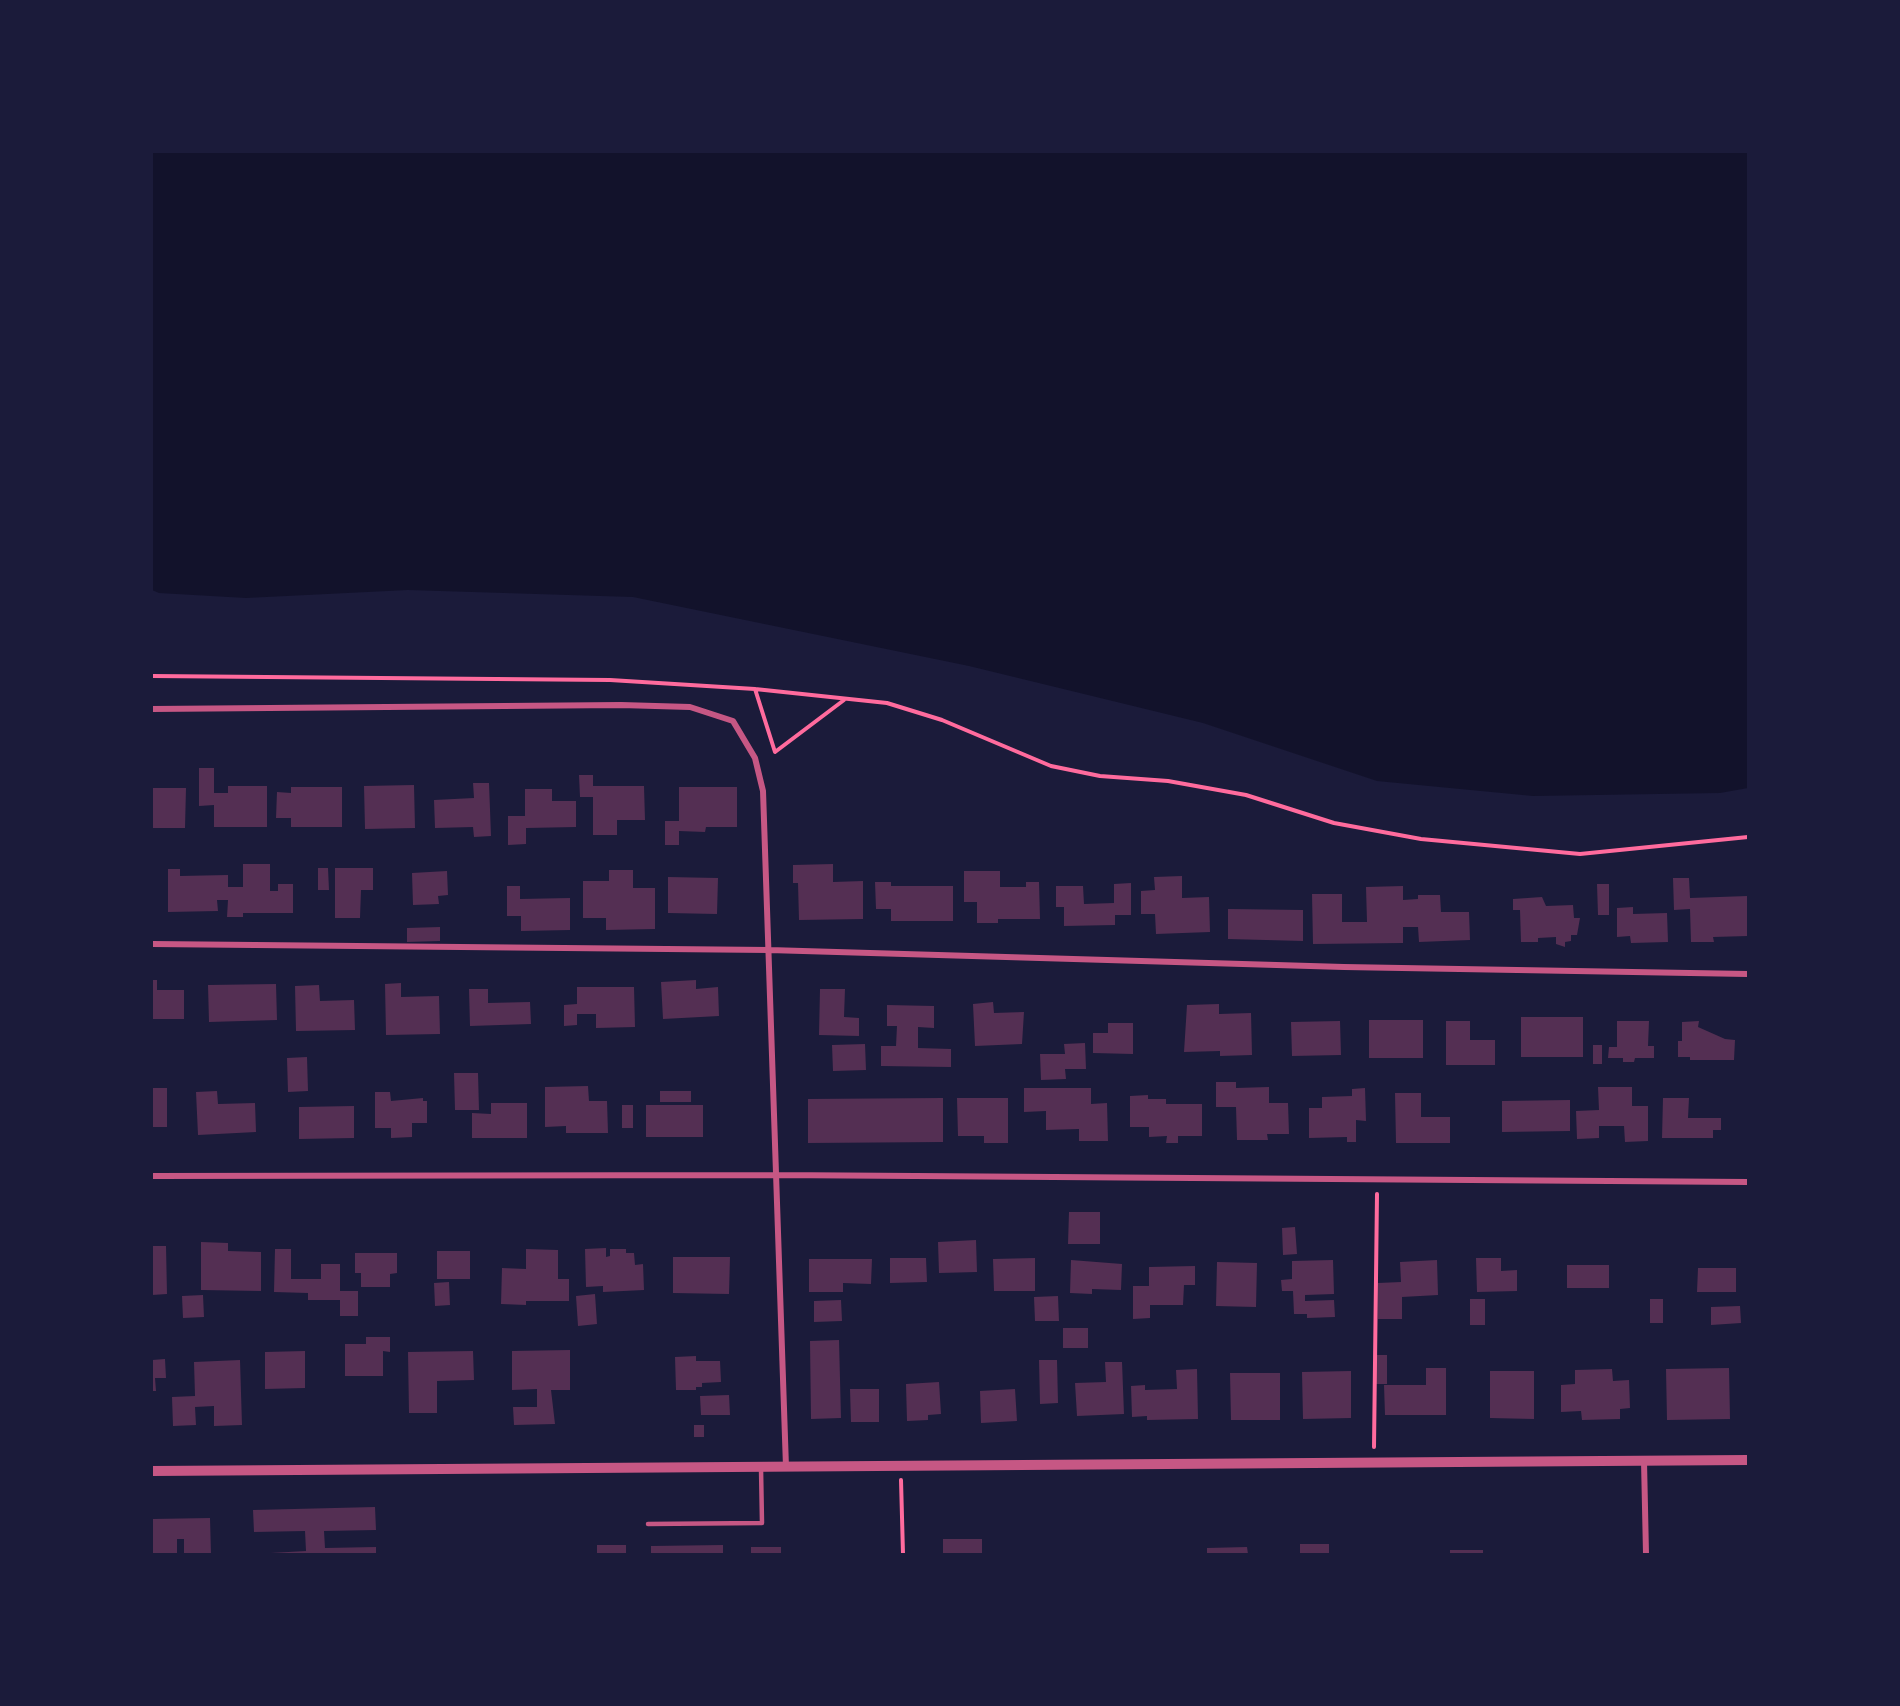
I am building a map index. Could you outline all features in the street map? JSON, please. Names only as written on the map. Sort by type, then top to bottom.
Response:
[{"type":"street","points":[[152,709],[621,705],[690,707],[733,721],[755,758],[763,790],[786,1467]]},
{"type":"street","points":[[152,944],[769,950],[1344,967],[1749,974]]},
{"type":"street","points":[[152,1176],[776,1175],[1749,1182]]},
{"type":"street","points":[[152,1471],[1749,1460]]},
{"type":"street","points":[[1644,1461],[1646,1554]]},
{"type":"lane","points":[[648,1524],[762,1523],[761,1468]]},
{"type":"path","points":[[152,676],[610,680],[755,689],[887,704],[942,720],[1051,766],[1100,776],[1168,782],[1246,795],[1334,823],[1421,839],[1580,854],[1749,837]]},
{"type":"path","points":[[755,689],[775,752],[845,699]]},
{"type":"path","points":[[1374,1448],[1377,1181]]},
{"type":"path","points":[[901,1466],[903,1554]]},
{"type":"shaded area","points":[[152,152],[1748,152],[1748,788],[1720,793],[1533,796],[1377,781],[1203,723],[969,666],[633,597],[408,590],[246,598],[159,593],[152,590]]},
{"type":"building","points":[[199,768],[214,768],[214,793],[228,793],[228,786],[267,786],[267,827],[214,827],[214,805],[199,806]]},
{"type":"building","points":[[579,775],[593,775],[593,786],[644,786],[645,820],[617,820],[617,835],[593,835],[593,797],[580,797]]},
{"type":"building","points":[[473,783],[489,783],[491,836],[474,837],[473,827],[435,828],[434,800],[474,798]]},
{"type":"building","points":[[414,785],[415,828],[365,829],[364,786]]},
{"type":"building","points":[[291,787],[342,787],[342,827],[291,827],[291,818],[276,818],[277,792],[291,793]]},
{"type":"building","points":[[679,787],[737,787],[737,827],[706,827],[705,832],[679,831],[679,845],[665,845],[665,821],[679,821]]},
{"type":"building","points":[[152,788],[186,788],[185,828],[152,828]]},
{"type":"building","points":[[525,789],[552,789],[552,801],[576,801],[576,827],[526,828],[526,844],[508,845],[508,816],[525,816]]},
{"type":"building","points":[[243,864],[270,864],[270,891],[278,891],[278,884],[293,884],[293,913],[243,913],[243,917],[227,917],[228,900],[217,900],[218,911],[168,912],[168,869],[180,869],[180,876],[228,875],[228,887],[243,887]]},
{"type":"building","points":[[833,864],[833,882],[863,881],[863,919],[799,920],[798,883],[793,883],[793,865]]},
{"type":"building","points":[[318,868],[328,868],[329,890],[318,890]]},
{"type":"building","points":[[335,868],[373,868],[373,890],[361,890],[360,918],[335,918]]},
{"type":"building","points":[[609,870],[633,870],[633,888],[655,888],[655,929],[606,930],[606,918],[583,918],[583,881],[609,881]]},
{"type":"building","points":[[447,871],[448,895],[438,896],[439,904],[413,905],[412,873]]},
{"type":"building","points":[[964,871],[1000,871],[1000,887],[1026,887],[1026,882],[1039,882],[1040,919],[998,919],[998,923],[977,923],[977,902],[964,902]]},
{"type":"building","points":[[1182,876],[1182,898],[1209,897],[1210,932],[1156,934],[1155,914],[1141,914],[1141,891],[1155,890],[1154,877]]},
{"type":"building","points":[[668,877],[718,878],[717,914],[668,913]]},
{"type":"building","points":[[1673,878],[1689,878],[1690,898],[1748,896],[1748,936],[1713,937],[1714,942],[1691,942],[1690,909],[1674,910]]},
{"type":"building","points":[[875,882],[891,882],[891,886],[953,886],[953,921],[891,921],[891,909],[876,909]]},
{"type":"building","points":[[1131,883],[1131,915],[1115,915],[1115,925],[1064,926],[1064,907],[1056,907],[1056,886],[1083,886],[1084,904],[1114,903],[1114,884]]},
{"type":"building","points":[[1597,884],[1609,884],[1609,915],[1598,915]]},
{"type":"building","points":[[507,886],[520,886],[520,899],[570,898],[570,930],[521,931],[521,916],[507,916]]},
{"type":"building","points":[[1403,886],[1403,900],[1418,899],[1418,895],[1440,895],[1441,912],[1469,912],[1470,940],[1419,942],[1418,927],[1403,927],[1403,943],[1313,944],[1312,894],[1342,894],[1342,922],[1367,922],[1366,887]]},
{"type":"building","points":[[1542,897],[1546,906],[1573,905],[1574,918],[1580,918],[1577,935],[1571,935],[1571,941],[1565,942],[1565,947],[1556,944],[1556,937],[1538,938],[1538,942],[1521,942],[1520,910],[1513,910],[1513,899]]},
{"type":"building","points":[[1633,907],[1633,914],[1667,913],[1668,942],[1631,943],[1630,936],[1617,937],[1617,908]]},
{"type":"building","points":[[1228,909],[1303,910],[1303,941],[1228,939]]},
{"type":"building","points":[[440,927],[440,941],[407,942],[407,928]]},
{"type":"building","points":[[152,980],[157,980],[157,990],[184,990],[184,1019],[152,1019]]},
{"type":"building","points":[[696,980],[696,989],[718,987],[719,1016],[663,1019],[661,982]]},
{"type":"building","points":[[401,983],[401,997],[439,996],[440,1034],[386,1035],[385,984]]},
{"type":"building","points":[[276,984],[277,1020],[209,1022],[208,985]]},
{"type":"building","points":[[319,985],[320,1001],[354,1000],[355,1030],[296,1031],[295,986]]},
{"type":"building","points":[[577,987],[634,987],[635,1027],[596,1028],[596,1014],[577,1014],[577,1025],[564,1026],[564,1005],[577,1004]]},
{"type":"building","points":[[469,989],[488,989],[488,1003],[530,1002],[531,1024],[470,1026]]},
{"type":"building","points":[[820,989],[845,989],[844,1017],[859,1018],[859,1036],[819,1035]]},
{"type":"building","points":[[993,1002],[994,1013],[1024,1012],[1022,1044],[975,1046],[973,1004]]},
{"type":"building","points":[[1219,1004],[1219,1014],[1251,1013],[1252,1055],[1220,1056],[1220,1051],[1184,1052],[1187,1005]]},
{"type":"building","points":[[887,1005],[934,1006],[934,1028],[918,1027],[918,1048],[951,1049],[951,1067],[881,1066],[881,1046],[896,1046],[897,1026],[887,1026]]},
{"type":"building","points":[[1521,1017],[1583,1017],[1583,1057],[1521,1057]]},
{"type":"building","points":[[1369,1020],[1423,1020],[1423,1058],[1369,1058]]},
{"type":"building","points":[[1340,1021],[1341,1055],[1292,1056],[1291,1022]]},
{"type":"building","points":[[1446,1021],[1470,1021],[1470,1040],[1495,1040],[1495,1065],[1446,1065]]},
{"type":"building","points":[[1617,1021],[1649,1021],[1648,1046],[1654,1046],[1654,1058],[1635,1058],[1634,1062],[1623,1062],[1623,1058],[1608,1058],[1609,1047],[1617,1047]]},
{"type":"building","points":[[1699,1021],[1698,1027],[1725,1039],[1735,1040],[1734,1060],[1690,1060],[1690,1057],[1678,1057],[1678,1041],[1682,1041],[1682,1022]]},
{"type":"building","points":[[1108,1023],[1133,1023],[1133,1054],[1093,1053],[1093,1033],[1108,1033]]},
{"type":"building","points":[[1085,1043],[1086,1069],[1065,1069],[1066,1079],[1041,1080],[1040,1054],[1065,1054],[1064,1044]]},
{"type":"building","points":[[865,1044],[866,1070],[833,1071],[832,1045]]},
{"type":"building","points":[[1593,1045],[1602,1045],[1602,1064],[1593,1064]]},
{"type":"building","points":[[307,1057],[308,1091],[288,1092],[287,1058]]},
{"type":"building","points":[[454,1073],[478,1073],[479,1110],[455,1110]]},
{"type":"building","points":[[1216,1082],[1236,1082],[1236,1088],[1269,1087],[1269,1103],[1288,1103],[1289,1134],[1267,1134],[1268,1140],[1237,1140],[1236,1107],[1216,1107]]},
{"type":"building","points":[[588,1086],[589,1101],[607,1101],[608,1133],[566,1133],[566,1126],[545,1127],[545,1087]]},
{"type":"building","points":[[1598,1087],[1632,1087],[1632,1106],[1648,1106],[1648,1141],[1625,1142],[1624,1126],[1599,1126],[1599,1138],[1577,1139],[1576,1111],[1599,1110]]},
{"type":"building","points":[[152,1088],[167,1088],[167,1127],[152,1127]]},
{"type":"building","points":[[1024,1088],[1091,1088],[1091,1104],[1107,1103],[1108,1141],[1079,1141],[1079,1129],[1046,1130],[1046,1111],[1024,1112]]},
{"type":"building","points":[[1365,1088],[1366,1121],[1356,1120],[1356,1142],[1347,1142],[1347,1137],[1309,1138],[1309,1108],[1322,1108],[1322,1097],[1352,1096],[1352,1089]]},
{"type":"building","points":[[217,1091],[218,1104],[255,1103],[256,1132],[198,1135],[196,1092]]},
{"type":"building","points":[[660,1091],[691,1091],[691,1102],[660,1102]]},
{"type":"building","points":[[375,1092],[390,1092],[391,1101],[423,1098],[423,1101],[427,1101],[427,1123],[412,1123],[412,1137],[391,1138],[391,1128],[375,1128]]},
{"type":"building","points":[[1395,1093],[1421,1093],[1421,1117],[1450,1117],[1450,1143],[1396,1143]]},
{"type":"building","points":[[1148,1095],[1148,1099],[1166,1099],[1166,1104],[1202,1104],[1202,1136],[1178,1136],[1178,1143],[1166,1143],[1167,1136],[1149,1137],[1149,1127],[1130,1127],[1130,1096]]},
{"type":"building","points":[[943,1098],[943,1142],[808,1143],[808,1099]]},
{"type":"building","points":[[957,1098],[1008,1098],[1008,1143],[984,1143],[984,1136],[958,1136]]},
{"type":"building","points":[[1663,1098],[1689,1098],[1688,1118],[1721,1118],[1721,1130],[1713,1130],[1713,1138],[1662,1138]]},
{"type":"building","points":[[1570,1100],[1570,1131],[1502,1132],[1502,1101]]},
{"type":"building","points":[[491,1103],[527,1103],[527,1138],[472,1138],[472,1113],[491,1114]]},
{"type":"building","points":[[622,1105],[633,1105],[633,1128],[622,1128]]},
{"type":"building","points":[[646,1105],[703,1105],[703,1137],[646,1137]]},
{"type":"building","points":[[354,1106],[354,1138],[299,1139],[299,1107]]},
{"type":"building","points":[[1069,1212],[1100,1212],[1100,1244],[1068,1244]]},
{"type":"building","points":[[1295,1227],[1297,1254],[1283,1255],[1282,1228]]},
{"type":"building","points":[[976,1240],[977,1272],[939,1273],[938,1242]]},
{"type":"building","points":[[201,1242],[228,1243],[228,1251],[261,1252],[261,1291],[201,1290]]},
{"type":"building","points":[[152,1246],[166,1246],[167,1294],[152,1295]]},
{"type":"building","points":[[606,1248],[606,1257],[610,1256],[610,1249],[626,1249],[626,1253],[634,1253],[635,1265],[643,1264],[644,1290],[603,1292],[603,1286],[586,1287],[585,1249]]},
{"type":"building","points":[[275,1249],[291,1249],[291,1279],[321,1279],[321,1264],[340,1264],[340,1291],[358,1291],[358,1316],[340,1316],[340,1300],[308,1300],[308,1293],[274,1292]]},
{"type":"building","points":[[526,1249],[558,1250],[558,1279],[569,1279],[569,1301],[526,1301],[526,1305],[501,1304],[502,1268],[526,1269]]},
{"type":"building","points":[[437,1251],[470,1251],[470,1279],[437,1279]]},
{"type":"building","points":[[355,1253],[397,1253],[397,1273],[390,1274],[390,1287],[361,1287],[361,1273],[355,1273]]},
{"type":"building","points":[[673,1257],[730,1257],[729,1294],[673,1293]]},
{"type":"building","points":[[890,1258],[926,1258],[927,1282],[890,1283]]},
{"type":"building","points":[[1035,1258],[1035,1291],[994,1291],[993,1259]]},
{"type":"building","points":[[1476,1258],[1501,1258],[1501,1271],[1517,1270],[1517,1291],[1477,1292]]},
{"type":"building","points":[[809,1259],[872,1259],[871,1284],[843,1283],[843,1292],[809,1292]]},
{"type":"building","points":[[1071,1260],[1122,1264],[1121,1290],[1092,1289],[1092,1294],[1070,1293]]},
{"type":"building","points":[[1333,1260],[1334,1294],[1305,1295],[1305,1301],[1334,1300],[1335,1317],[1307,1318],[1307,1314],[1294,1314],[1293,1291],[1282,1291],[1281,1280],[1292,1279],[1292,1261]]},
{"type":"building","points":[[1437,1260],[1438,1295],[1402,1297],[1402,1319],[1378,1319],[1378,1283],[1401,1282],[1400,1262]]},
{"type":"building","points":[[1217,1262],[1257,1263],[1256,1307],[1216,1306]]},
{"type":"building","points":[[1567,1265],[1609,1265],[1609,1288],[1567,1288]]},
{"type":"building","points":[[1195,1266],[1195,1285],[1184,1285],[1183,1305],[1150,1305],[1150,1318],[1133,1319],[1133,1286],[1149,1286],[1149,1267]]},
{"type":"building","points":[[1698,1268],[1736,1268],[1736,1292],[1697,1292]]},
{"type":"building","points":[[449,1282],[450,1305],[435,1306],[434,1283]]},
{"type":"building","points":[[595,1294],[597,1324],[578,1326],[576,1296]]},
{"type":"building","points":[[203,1295],[204,1317],[183,1318],[182,1296]]},
{"type":"building","points":[[1058,1296],[1059,1321],[1035,1321],[1034,1297]]},
{"type":"building","points":[[1470,1299],[1485,1299],[1485,1325],[1470,1325]]},
{"type":"building","points":[[1650,1299],[1663,1299],[1663,1323],[1650,1323]]},
{"type":"building","points":[[841,1300],[842,1321],[814,1322],[814,1301]]},
{"type":"building","points":[[1740,1306],[1741,1323],[1711,1325],[1711,1307]]},
{"type":"building","points":[[1063,1328],[1088,1328],[1088,1348],[1063,1348]]},
{"type":"building","points":[[366,1337],[390,1337],[390,1352],[383,1351],[383,1376],[345,1376],[345,1344],[366,1344]]},
{"type":"building","points":[[839,1340],[841,1418],[811,1419],[810,1341]]},
{"type":"building","points":[[570,1350],[570,1390],[551,1390],[555,1424],[514,1425],[513,1407],[537,1407],[537,1389],[512,1390],[512,1351]]},
{"type":"building","points":[[305,1351],[305,1388],[265,1389],[265,1352]]},
{"type":"building","points":[[473,1351],[474,1380],[437,1381],[437,1413],[409,1413],[408,1352]]},
{"type":"building","points":[[1375,1355],[1387,1355],[1387,1384],[1375,1384]]},
{"type":"building","points":[[696,1356],[696,1361],[720,1361],[721,1382],[702,1383],[702,1387],[696,1387],[696,1390],[676,1390],[675,1357]]},
{"type":"building","points":[[165,1359],[166,1378],[155,1378],[156,1391],[152,1391],[152,1360]]},
{"type":"building","points":[[240,1360],[242,1425],[214,1426],[214,1406],[195,1407],[196,1425],[173,1426],[172,1397],[195,1396],[194,1362]]},
{"type":"building","points":[[1039,1360],[1057,1360],[1058,1403],[1040,1404]]},
{"type":"building","points":[[1105,1362],[1122,1362],[1124,1414],[1077,1416],[1075,1383],[1106,1382]]},
{"type":"building","points":[[1426,1368],[1446,1368],[1446,1415],[1385,1415],[1384,1385],[1426,1385]]},
{"type":"building","points":[[1729,1368],[1730,1419],[1667,1420],[1666,1369]]},
{"type":"building","points":[[1197,1369],[1198,1419],[1147,1420],[1147,1416],[1132,1417],[1131,1386],[1145,1385],[1145,1390],[1177,1389],[1176,1370]]},
{"type":"building","points":[[1612,1369],[1613,1381],[1629,1380],[1630,1408],[1620,1409],[1620,1419],[1582,1420],[1581,1411],[1561,1412],[1561,1385],[1575,1384],[1575,1370]]},
{"type":"building","points":[[1351,1371],[1351,1418],[1303,1419],[1302,1372]]},
{"type":"building","points":[[1490,1371],[1534,1371],[1534,1419],[1490,1418]]},
{"type":"building","points":[[1230,1373],[1280,1373],[1280,1420],[1231,1420]]},
{"type":"building","points":[[939,1382],[941,1414],[928,1415],[928,1420],[907,1421],[906,1384]]},
{"type":"building","points":[[850,1389],[879,1389],[879,1422],[851,1422]]},
{"type":"building","points":[[1015,1389],[1017,1421],[981,1423],[980,1391]]},
{"type":"building","points":[[729,1395],[730,1415],[701,1415],[700,1396]]},
{"type":"building","points":[[694,1425],[704,1425],[704,1437],[694,1437]]},
{"type":"building","points":[[375,1507],[376,1530],[324,1531],[325,1548],[376,1547],[376,1554],[253,1554],[306,1551],[305,1531],[254,1532],[253,1510]]},
{"type":"building","points":[[210,1518],[211,1554],[184,1554],[184,1539],[177,1539],[177,1554],[152,1554],[152,1519]]},
{"type":"building","points":[[943,1539],[982,1539],[982,1554],[943,1554]]},
{"type":"building","points":[[1300,1544],[1329,1544],[1329,1554],[1300,1554]]},
{"type":"building","points":[[597,1545],[626,1545],[626,1554],[597,1554]]},
{"type":"building","points":[[723,1545],[723,1554],[651,1554],[651,1546]]},
{"type":"building","points":[[751,1547],[781,1547],[781,1554],[751,1554]]},
{"type":"building","points":[[1247,1547],[1248,1554],[1207,1554],[1207,1548]]},
{"type":"building","points":[[1450,1550],[1483,1550],[1483,1554],[1450,1554]]}]
